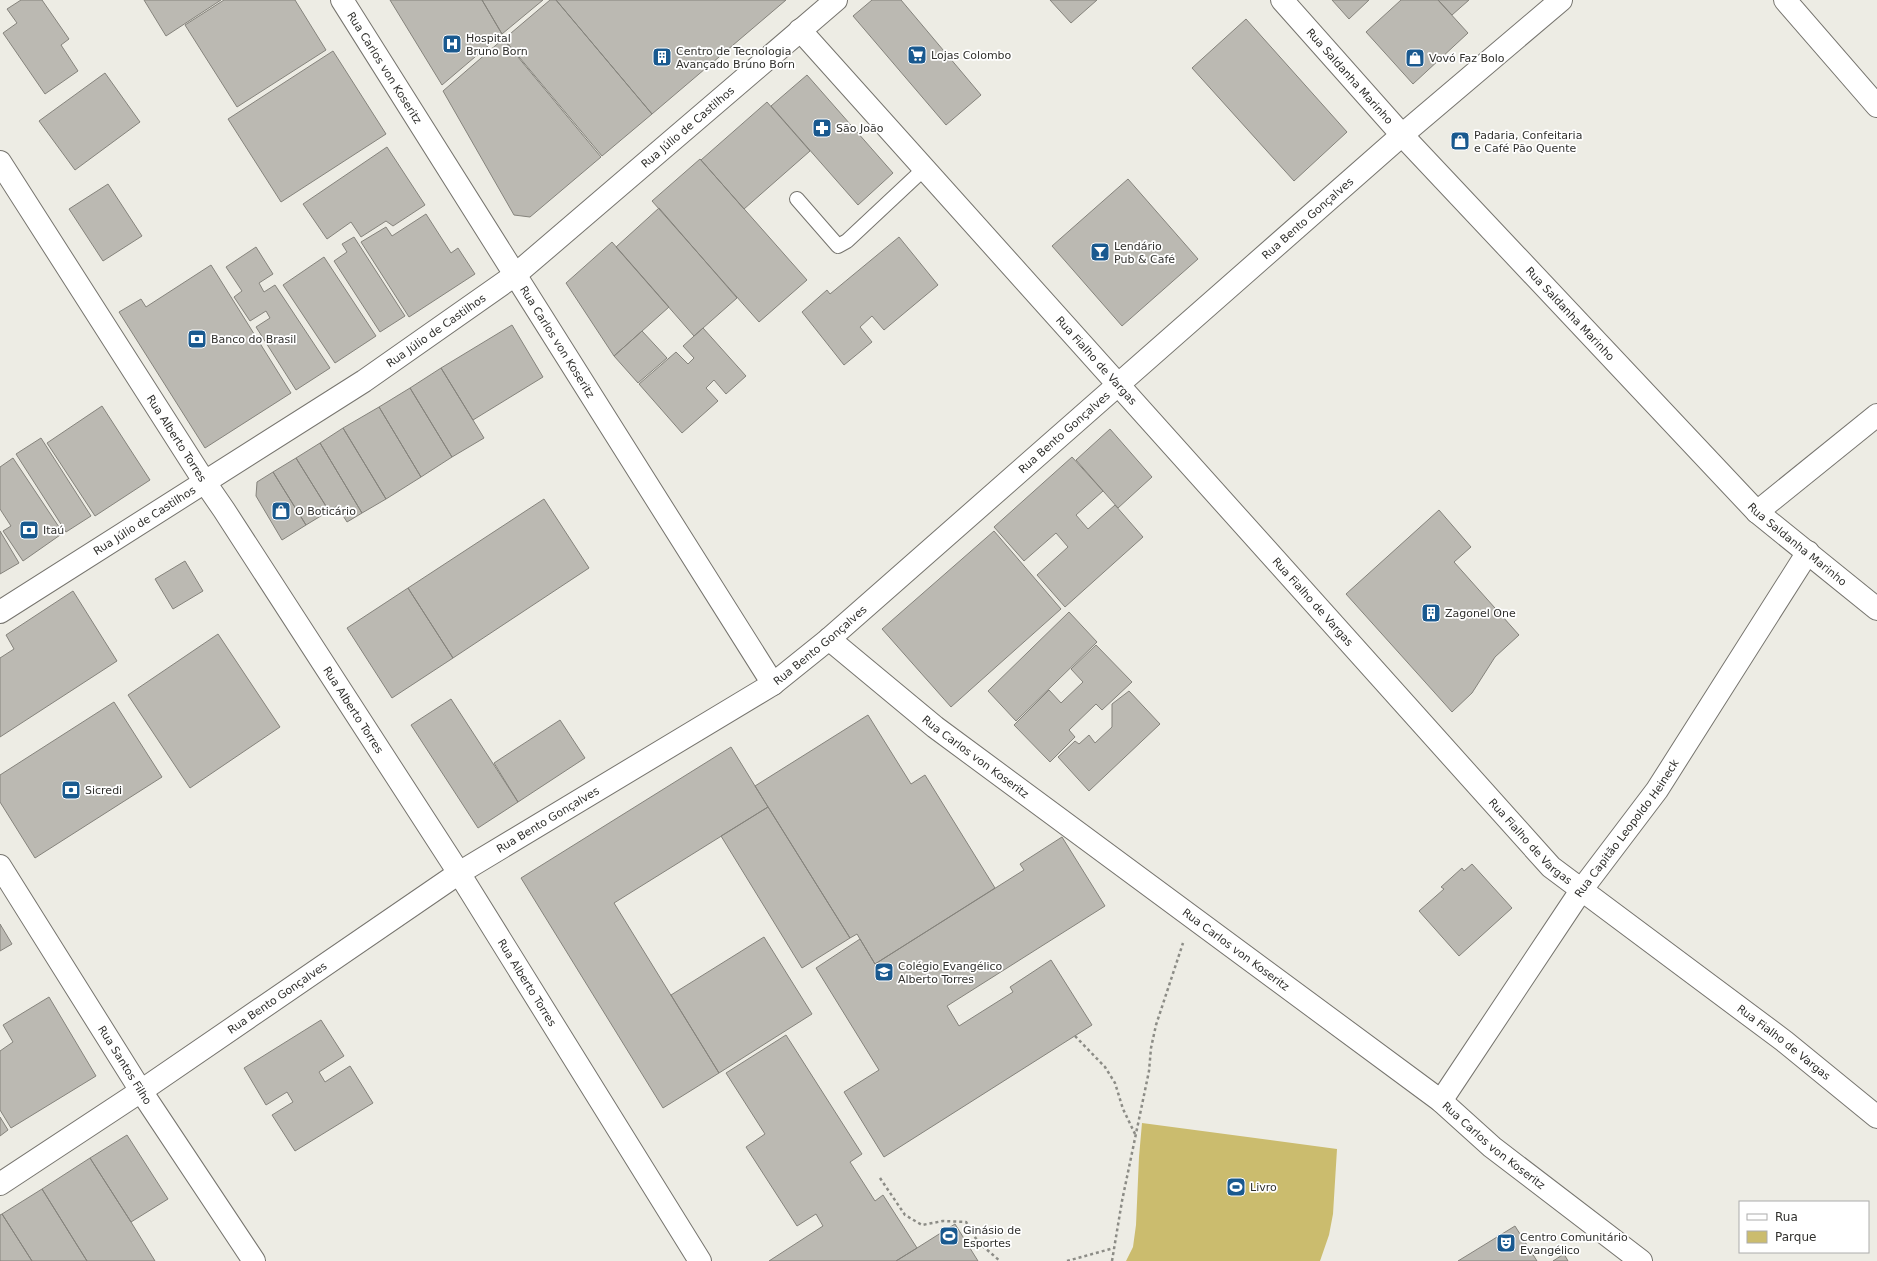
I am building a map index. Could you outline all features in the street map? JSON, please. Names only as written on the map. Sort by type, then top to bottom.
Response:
[{"type":"street","name":"Rua Carlos von Koseritz","points":[[342,0],[773,684]]},
{"type":"street","name":"Rua Júlio de Castilhos","points":[[0,612],[204,481],[364,381],[515,276],[836,0]]},
{"type":"street","name":"Rua Saldanha Marinho","points":[[1282,0],[1402,135],[1757,512],[1877,609]]},
{"type":"street","name":"Rua Bento Gonçalves","points":[[0,1184],[142,1091],[459,873],[773,684],[829,639],[1402,135],[1561,0]]},
{"type":"street","points":[[1785,0],[1877,106]]},
{"type":"street","name":"Rua Fialho de Vargas","points":[[800,30],[1551,867],[1784,1041],[1877,1117]]},
{"type":"street","name":"Rua Alberto Torres","points":[[0,162],[204,481],[229,516],[459,873],[700,1261]]},
{"type":"street","points":[[1757,512],[1877,415]]},
{"type":"street","name":"Rua Capitão Leopoldo Heineck","points":[[1441,1102],[1582,889],[1657,790],[1808,552]]},
{"type":"street","name":"Rua Carlos von Koseritz","points":[[829,639],[935,727],[1441,1102],[1492,1147],[1641,1261]]},
{"type":"street","name":"Rua Santos Filho","points":[[0,866],[142,1091],[254,1261]]},
{"type":"lane","points":[[797,199],[838,246],[848,240],[925,168]]},
{"type":"path","points":[[1112,1261],[1149,1071],[1151,1048],[1156,1025],[1191,916]]},
{"type":"path","points":[[1075,1036],[1105,1067],[1115,1083],[1122,1109],[1136,1136]]},
{"type":"path","points":[[880,1178],[905,1215],[922,1225],[943,1221],[966,1222],[978,1242],[1000,1261]]},
{"type":"path","points":[[1067,1261],[1114,1248]]},
{"type":"green space","name":"Livro","points":[[1142,1123],[1337,1149],[1333,1214],[1329,1235],[1320,1261],[1126,1261],[1133,1247],[1136,1225]]},
{"type":"building","points":[[21,0],[42,0],[69,39],[61,45],[78,71],[45,94],[3,33],[17,23],[7,9]]},
{"type":"building","points":[[144,0],[221,0],[166,36]]},
{"type":"building","points":[[224,0],[295,0],[326,50],[237,107],[185,25]]},
{"type":"building","name":"Hospital Bruno Born","points":[[390,0],[482,0],[502,34],[442,85]]},
{"type":"building","points":[[482,0],[543,0],[502,34]]},
{"type":"building","points":[[550,0],[556,0],[652,114],[602,156],[504,39]]},
{"type":"building","name":"Centro de Tecnologia Avançado Bruno Born","points":[[556,0],[786,0],[652,114]]},
{"type":"building","name":"Lojas Colombo","points":[[872,0],[901,0],[981,95],[946,125],[853,16]]},
{"type":"building","points":[[1050,0],[1097,0],[1071,23]]},
{"type":"building","points":[[1332,0],[1369,0],[1349,19]]},
{"type":"building","name":"Vovó Faz Bolo","points":[[1401,0],[1438,0],[1468,33],[1413,84],[1366,32]]},
{"type":"building","points":[[1438,0],[1469,0],[1452,15]]},
{"type":"building","points":[[1246,19],[1347,132],[1294,181],[1192,68]]},
{"type":"building","points":[[503,39],[601,157],[530,217],[514,215],[443,91]]},
{"type":"building","points":[[333,51],[386,134],[281,202],[228,119]]},
{"type":"building","points":[[105,73],[140,122],[75,170],[39,121]]},
{"type":"building","name":"São João","points":[[807,75],[893,173],[858,205],[771,106]]},
{"type":"building","points":[[767,102],[810,151],[744,209],[701,160]]},
{"type":"building","points":[[387,147],[425,205],[393,226],[386,221],[361,237],[351,222],[327,239],[303,204]]},
{"type":"building","points":[[700,159],[807,280],[759,322],[652,201]]},
{"type":"building","points":[[1128,179],[1198,259],[1122,326],[1052,246]]},
{"type":"building","points":[[108,184],[142,236],[103,261],[69,209]]},
{"type":"building","points":[[659,208],[737,298],[694,336],[616,247]]},
{"type":"building","points":[[426,214],[451,253],[458,248],[475,274],[409,317],[361,242],[386,227],[392,236]]},
{"type":"building","points":[[354,237],[405,316],[380,332],[334,261],[347,252],[342,244]]},
{"type":"building","points":[[899,237],[938,285],[884,330],[872,316],[860,327],[872,342],[844,365],[802,312],[827,290],[830,294]]},
{"type":"building","points":[[612,242],[669,307],[614,356],[566,283]]},
{"type":"building","points":[[256,247],[273,274],[259,283],[264,292],[275,285],[330,368],[296,390],[256,327],[270,318],[266,311],[250,321],[234,297],[242,291],[226,267]]},
{"type":"building","points":[[324,257],[376,336],[335,363],[283,285]]},
{"type":"building","name":"Banco do Brasil","points":[[211,265],[291,393],[205,448],[119,312],[141,299],[146,307]]},
{"type":"building","points":[[512,325],[543,377],[473,420],[441,368]]},
{"type":"building","points":[[703,328],[746,376],[726,394],[714,380],[706,388],[718,401],[682,433],[639,384],[676,352],[688,364],[694,358],[683,346]]},
{"type":"building","points":[[642,331],[667,358],[638,383],[614,356]]},
{"type":"building","points":[[441,368],[484,438],[452,457],[410,388]]},
{"type":"building","points":[[410,388],[452,457],[421,477],[379,407]]},
{"type":"building","points":[[102,406],[150,480],[95,516],[47,443]]},
{"type":"building","points":[[379,407],[421,477],[386,499],[343,428]]},
{"type":"building","points":[[343,428],[386,499],[362,513],[320,443]]},
{"type":"building","points":[[1110,429],[1152,477],[1118,508],[1076,460]]},
{"type":"building","points":[[41,438],[91,516],[66,532],[16,454]]},
{"type":"building","points":[[320,443],[362,513],[347,522],[337,506],[329,511],[296,458]]},
{"type":"building","points":[[1072,457],[1103,491],[1076,515],[1088,529],[1115,505],[1143,537],[1065,607],[1037,575],[1068,547],[1056,533],[1024,561],[994,527]]},
{"type":"building","points":[[13,458],[63,533],[23,561],[3,531],[11,526],[0,509],[0,467]]},
{"type":"building","points":[[296,458],[329,511],[306,525],[273,472]]},
{"type":"building","name":"O Boticário","points":[[273,472],[306,525],[282,540],[256,496],[257,482]]},
{"type":"building","points":[[544,499],[589,568],[453,658],[408,588]]},
{"type":"building","name":"Zagonel One","points":[[1439,510],[1471,547],[1454,562],[1519,635],[1495,657],[1472,693],[1452,712],[1346,594]]},
{"type":"building","points":[[0,531],[19,563],[0,574]]},
{"type":"building","points":[[994,531],[1061,609],[951,707],[882,629]]},
{"type":"building","points":[[185,561],[203,591],[173,609],[155,579]]},
{"type":"building","points":[[408,588],[453,658],[392,698],[347,628]]},
{"type":"building","points":[[73,591],[117,661],[0,737],[0,658],[14,649],[6,635]]},
{"type":"building","points":[[1069,612],[1097,642],[1016,721],[988,691]]},
{"type":"building","points":[[218,634],[280,727],[190,788],[128,695]]},
{"type":"building","points":[[1096,645],[1132,682],[1102,710],[1096,704],[1069,730],[1075,737],[1050,762],[1014,725],[1049,690],[1061,703],[1083,682],[1071,669]]},
{"type":"building","points":[[1129,691],[1160,724],[1089,791],[1058,757],[1075,741],[1079,744],[1089,735],[1095,743],[1112,727],[1112,704]]},
{"type":"building","points":[[451,699],[518,802],[478,828],[411,725]]},
{"type":"building","name":"Sicredi","points":[[114,702],[162,777],[35,858],[0,802],[0,775]]},
{"type":"building","name":"Colégio Evangélico Alberto Torres","points":[[868,715],[911,784],[925,775],[995,888],[875,964],[857,934],[850,938],[755,786]]},
{"type":"building","points":[[560,720],[585,758],[518,802],[494,763]]},
{"type":"building","points":[[731,747],[768,807],[614,903],[719,1073],[663,1108],[521,878]]},
{"type":"building","points":[[768,807],[850,938],[802,968],[721,836]]},
{"type":"building","points":[[1062,837],[1105,906],[947,1006],[959,1026],[1013,992],[1010,987],[1051,960],[1092,1025],[884,1157],[844,1092],[879,1070],[816,968],[860,939],[875,964],[1024,870],[1020,864]]},
{"type":"building","points":[[1472,864],[1512,908],[1459,956],[1419,911],[1444,889],[1441,887],[1462,868],[1464,871]]},
{"type":"building","points":[[0,924],[12,944],[0,951]]},
{"type":"building","points":[[764,937],[812,1014],[719,1073],[671,995]]},
{"type":"building","points":[[49,997],[96,1076],[11,1128],[0,1110],[0,1051],[13,1042],[3,1025]]},
{"type":"building","points":[[321,1020],[344,1056],[319,1072],[325,1082],[350,1066],[373,1103],[295,1151],[272,1115],[293,1102],[287,1092],[266,1105],[244,1068]]},
{"type":"building","points":[[786,1035],[862,1154],[850,1162],[875,1201],[883,1195],[917,1248],[896,1261],[769,1261],[823,1226],[816,1214],[797,1226],[746,1147],[765,1134],[726,1073]]},
{"type":"building","points":[[0,1117],[8,1130],[0,1136]]},
{"type":"building","points":[[127,1135],[168,1199],[131,1222],[90,1158]]},
{"type":"building","points":[[90,1158],[155,1261],[87,1261],[42,1189]]},
{"type":"building","points":[[42,1189],[87,1261],[32,1261],[2,1214]]},
{"type":"building","points":[[2,1214],[32,1261],[0,1261],[0,1215]]},
{"type":"building","name":"Ginásio de Esportes","points":[[955,1224],[978,1261],[896,1261],[917,1248]]},
{"type":"building","name":"Centro Comunitário Evangélico","points":[[1515,1226],[1537,1261],[1458,1261]]},
{"type":"building","name":"Centro Comunitário Evangélico","points":[[1564,1254],[1568,1261],[1553,1261]]},
{"type":"place","name":"Hospital Bruno Born","points":[[452,44]]},
{"type":"place","name":"Lojas Colombo","points":[[917,55]]},
{"type":"place","name":"Centro de Tecnologia Avançado Bruno Born","points":[[662,57]]},
{"type":"place","name":"Vovó Faz Bolo","points":[[1415,58]]},
{"type":"place","name":"São João","points":[[822,128]]},
{"type":"place","name":"Padaria, Confeitaria e Café Pão Quente","points":[[1460,141]]},
{"type":"place","name":"Lendário Pub & Café","points":[[1100,252]]},
{"type":"place","name":"Banco do Brasil","points":[[197,339]]},
{"type":"place","name":"O Boticário","points":[[281,511]]},
{"type":"place","name":"Itaú","points":[[29,530]]},
{"type":"place","name":"Zagonel One","points":[[1431,613]]},
{"type":"place","name":"Sicredi","points":[[71,790]]},
{"type":"place","name":"Colégio Evangélico Alberto Torres","points":[[884,972]]},
{"type":"place","name":"Livro","points":[[1236,1187]]},
{"type":"place","name":"Ginásio de Esportes","points":[[949,1236]]},
{"type":"place","name":"Centro Comunitário Evangélico","points":[[1506,1243]]}]
